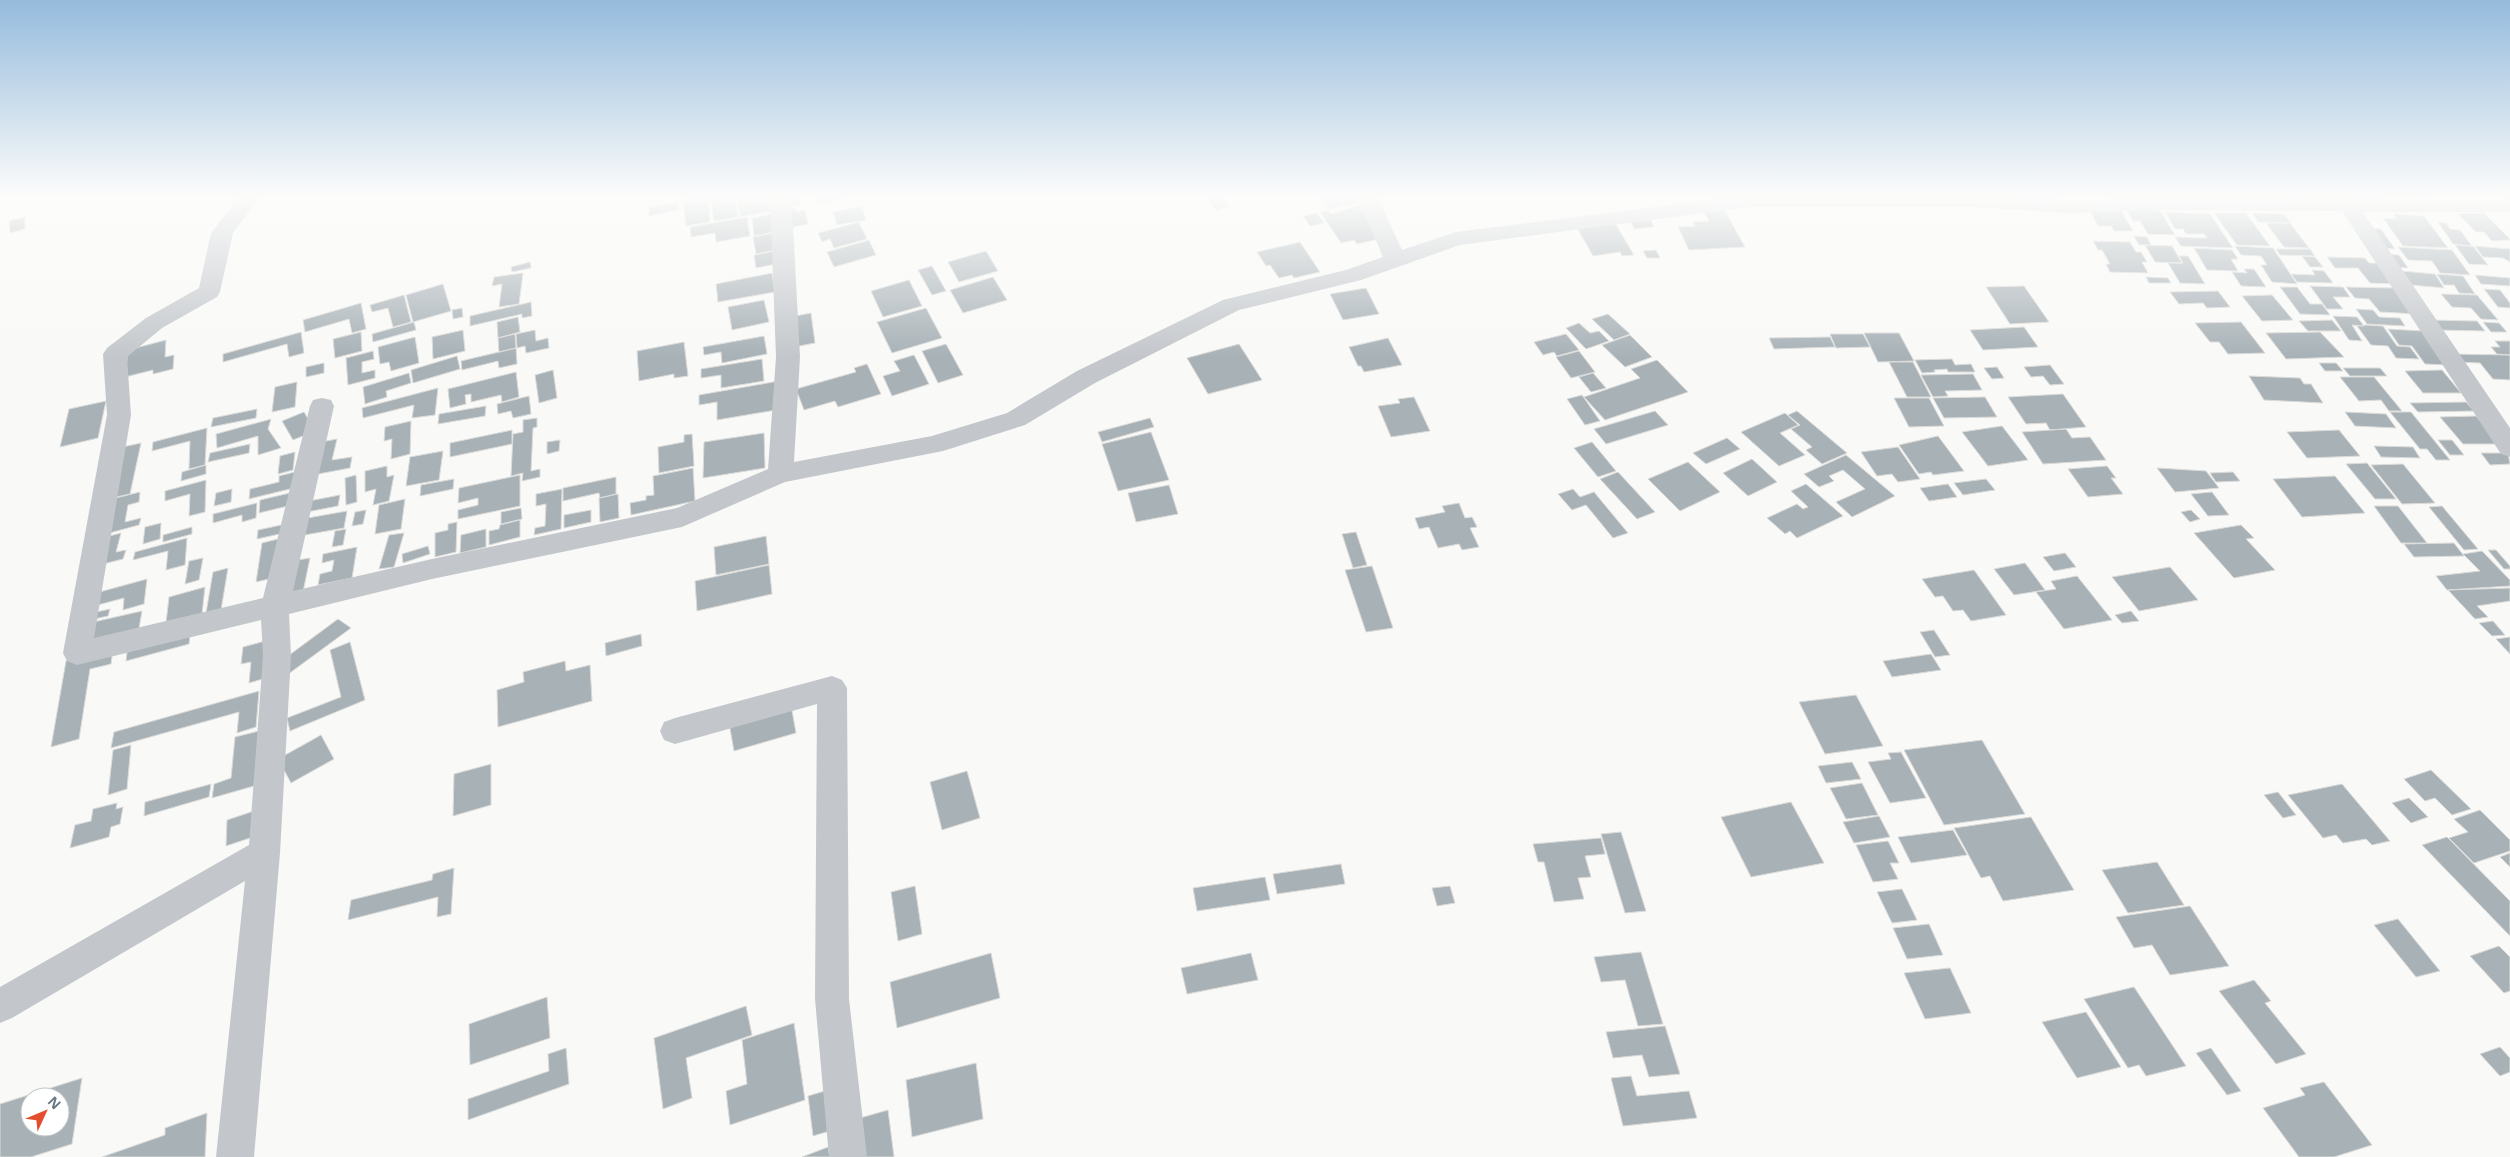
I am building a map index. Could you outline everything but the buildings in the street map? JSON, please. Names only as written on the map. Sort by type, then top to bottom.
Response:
[{"type":"street","points":[[218,250],[209,292],[154,323],[115,354],[120,415],[77,653],[432,569],[682,517],[780,474],[934,445],[1016,419],[1086,377],[1231,304],[1353,275],[1424,250]]},
{"type":"street","points":[[780,474],[788,357],[783,250]]},
{"type":"street","points":[[1391,250],[1395,260]]},
{"type":"street","points":[[2378,250],[2510,448]]},
{"type":"street","points":[[235,1157],[264,853],[277,656],[275,607],[322,406]]},
{"type":"street","points":[[675,731],[832,688],[832,999],[848,1157]]},
{"type":"street","points":[[0,1006],[264,853]]}]
